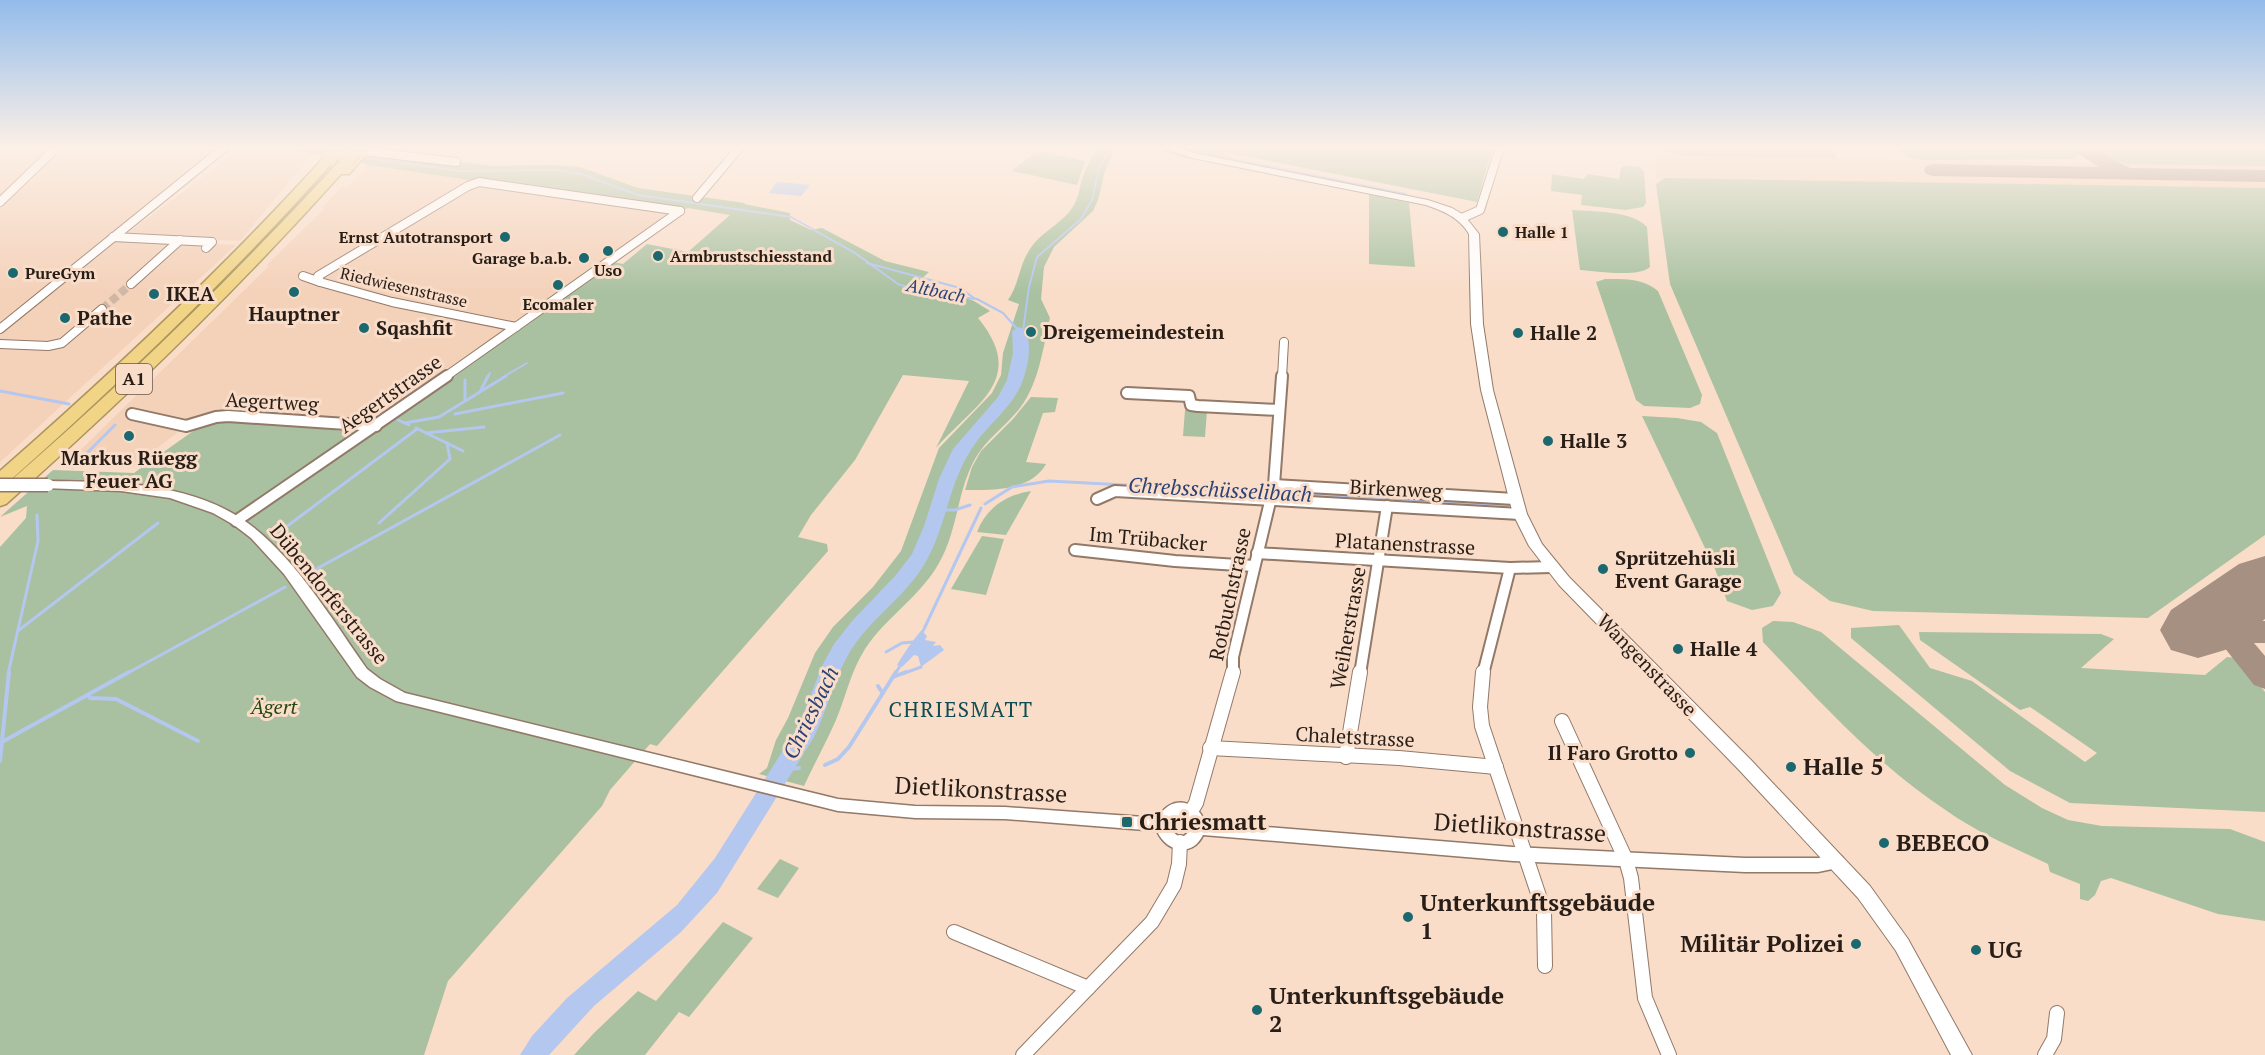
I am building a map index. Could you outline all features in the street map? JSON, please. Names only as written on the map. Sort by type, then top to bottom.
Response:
[{"type":"highway","name":"A1","points":[[0,480],[185,311],[259,237],[293,196]]},
{"type":"highway","name":"A1","points":[[0,500],[158,357],[284,230],[314,196]]},
{"type":"highway","points":[[284,230],[307,214],[321,196]]},
{"type":"main road","points":[[1393,196],[1440,207],[1462,218]]},
{"type":"main road","name":"Wangenstrasse","points":[[1462,218],[1469,224],[1474,234],[1476,305],[1481,357],[1515,499],[1536,546],[1551,567],[1864,892],[1889,925],[1933,998],[1962,1055]]},
{"type":"street","points":[[0,329],[165,196]]},
{"type":"street","name":"Riedwiesenstrasse","points":[[451,196],[325,270],[318,276],[320,282],[392,302],[516,327]]},
{"type":"street","name":"Riedwiesenstrasse","points":[[586,196],[680,211]]},
{"type":"street","points":[[1462,218],[1480,210],[1484,196]]},
{"type":"street","name":"Aegertstrasse","points":[[236,521],[376,426],[680,211]]},
{"type":"street","points":[[113,237],[212,242],[206,248]]},
{"type":"street","points":[[131,284],[180,240]]},
{"type":"street","points":[[303,276],[320,282]]},
{"type":"street","points":[[0,344],[54,345],[62,343],[102,309]]},
{"type":"street","name":"Rotbuchstrasse","points":[[1190,813],[1196,803],[1234,670],[1233,657],[1272,492],[1284,342]]},
{"type":"street","points":[[1127,393],[1189,396],[1191,405],[1198,406],[1278,410]]},
{"type":"street","name":"Aegertweg","points":[[132,414],[186,426],[228,416],[376,426]]},
{"type":"street","name":"Dübendorferstrasse","points":[[0,485],[84,485],[141,490],[198,504],[236,521],[257,537],[275,557],[362,673],[375,684],[401,697],[795,795]]},
{"type":"street","points":[[1097,499],[1115,491],[1272,492],[1515,499]]},
{"type":"street","name":"Birkenweg","points":[[1272,492],[1387,506],[1520,514]]},
{"type":"street","name":"Weiherstrasse","points":[[1346,757],[1387,506]]},
{"type":"street","name":"Im Trübacker","points":[[1075,550],[1175,561],[1254,566]]},
{"type":"street","name":"Platanenstrasse","points":[[1257,553],[1510,568],[1551,567]]},
{"type":"street","points":[[1510,568],[1491,641],[1479,700],[1482,726],[1544,911],[1545,966]]},
{"type":"street","points":[[1562,721],[1626,860],[1631,878],[1645,998],[1669,1055]]},
{"type":"street","name":"Chaletstrasse","points":[[1210,748],[1346,757],[1399,758],[1496,767]]},
{"type":"street","name":"Dietlikonstrasse","points":[[795,795],[857,808],[915,812],[1005,813],[1162,825]]},
{"type":"street","points":[[1173,812],[1190,813],[1197,819],[1200,828],[1196,837],[1180,842],[1169,838],[1162,825],[1168,815],[1173,812]]},
{"type":"street","name":"Dietlikonstrasse","points":[[1200,828],[1626,860],[1779,865],[1818,865],[1837,862]]},
{"type":"street","points":[[1023,1055],[1147,929],[1160,912],[1180,871],[1180,842]]},
{"type":"street","points":[[954,932],[1088,988]]},
{"type":"street","points":[[2045,1055],[2054,1039],[2057,1013]]},
{"type":"shaded area","points":[[0,196],[160,196],[110,238],[236,245],[0,462]]},
{"type":"shaded area","points":[[177,196],[277,196],[240,241],[125,235]]},
{"type":"shaded area","points":[[333,196],[580,196],[680,211],[376,426],[228,416],[186,426],[133,467],[66,464],[269,266],[267,265],[325,208],[322,208]]},
{"type":"green space","name":"Ägert","points":[[580,196],[697,196],[745,203],[790,213],[790,220],[811,230],[822,228],[885,261],[929,272],[919,281],[974,301],[990,311],[978,318],[992,340],[998,358],[997,375],[990,390],[936,448],[969,381],[903,375],[855,460],[811,515],[798,537],[827,544],[828,551],[657,746],[650,744],[610,790],[602,806],[448,981],[424,1055],[0,1055],[0,547],[26,518],[27,506],[0,517],[53,470],[134,473],[196,429],[219,422],[263,423],[355,432],[378,431],[613,262],[623,264],[647,244],[688,252],[730,215],[688,208],[680,211]]},
{"type":"green space","points":[[1099,196],[1093,211],[1054,247],[1044,267],[1041,299],[1050,318],[1032,388],[1020,408],[975,459],[964,484],[950,537],[939,563],[922,586],[873,638],[860,657],[836,720],[804,786],[759,774],[767,768],[776,740],[788,718],[815,653],[833,627],[873,587],[901,551],[939,448],[992,393],[1001,375],[1003,353],[1019,304],[1008,300],[1015,288],[1026,255],[1034,243],[1066,216],[1077,198]]},
{"type":"green space","points":[[1369,196],[1409,203],[1415,267],[1369,264]]},
{"type":"green space","points":[[1448,196],[1479,196],[1477,202]]},
{"type":"green space","points":[[1582,196],[1646,196],[1646,203],[1643,207],[1625,210],[1581,205]]},
{"type":"green space","points":[[1658,196],[2265,196],[2265,535],[2148,618],[1873,611],[1830,601],[1794,574],[1670,284]]},
{"type":"green space","points":[[1572,210],[1612,213],[1640,221],[1647,227],[1650,267],[1627,273],[1580,270]]},
{"type":"green space","points":[[1605,279],[1640,281],[1658,291],[1702,395],[1700,404],[1690,408],[1644,406],[1636,400],[1596,282]]},
{"type":"green space","points":[[1031,397],[1058,398],[1055,412],[1043,413],[1026,462],[1046,464],[1039,473],[1021,484],[999,489],[965,490],[972,467],[981,451]]},
{"type":"green space","points":[[1185,410],[1207,411],[1205,437],[1183,436]]},
{"type":"green space","points":[[1642,416],[1701,422],[1717,433],[1781,593],[1773,606],[1752,610],[1727,601],[1715,569]]},
{"type":"green space","points":[[1031,491],[1006,535],[977,532],[986,516],[998,504],[1005,499]]},
{"type":"green space","points":[[982,536],[1004,539],[986,595],[951,589]]},
{"type":"green space","points":[[1773,621],[1793,622],[1821,632],[2005,785],[2042,808],[2068,820],[2102,826],[2230,829],[2265,842],[2265,921],[2218,914],[2111,878],[2101,881],[2095,895],[2088,901],[2080,899],[2080,884],[2050,872],[2048,864],[1996,840],[1959,819],[1921,793],[1873,753],[1763,642],[1762,628]]},
{"type":"green space","points":[[1899,625],[1930,668],[1972,681],[2085,762],[2097,753],[2030,707],[2020,710],[1920,640],[1919,632],[2101,634],[2114,639],[2081,668],[2205,675],[2227,657],[2238,658],[2265,692],[2265,812],[2070,803],[2010,771],[1851,638],[1851,628]]},
{"type":"green space","points":[[780,859],[799,868],[778,898],[757,889]]},
{"type":"green space","points":[[723,922],[753,938],[689,1017],[679,1012],[645,1055],[574,1055],[638,991],[656,1001]]},
{"type":"water","points":[[925,628],[924,633],[927,636],[925,640],[936,642],[933,646],[940,645],[944,650],[921,667],[918,656],[914,655],[902,667],[897,665],[914,639]]},
{"type":"waterway","name":"Altbach","points":[[647,196],[791,217],[870,264]]},
{"type":"waterway","points":[[1022,338],[1029,287],[1037,257],[1081,219],[1093,196]]},
{"type":"waterway","name":"Altbach","points":[[870,264],[960,288],[974,298]]},
{"type":"waterway","name":"Altbach","points":[[870,264],[898,284],[928,294],[977,299],[1003,313],[1019,331]]},
{"type":"waterway","name":"Chriesbach","points":[[533,1055],[585,997],[685,912],[724,866],[755,812],[807,731],[832,666],[841,649],[850,636],[902,581],[920,556],[928,541],[948,479],[962,449],[1011,390],[1021,353],[1019,331]]},
{"type":"waterway","points":[[503,377],[527,363]]},
{"type":"waterway","points":[[488,377],[490,373]]},
{"type":"waterway","points":[[481,390],[488,376]]},
{"type":"waterway","points":[[405,423],[439,417],[506,376]]},
{"type":"waterway","points":[[465,380],[465,400]]},
{"type":"waterway","points":[[0,391],[69,404]]},
{"type":"waterway","points":[[455,414],[563,393]]},
{"type":"waterway","points":[[398,420],[409,425]]},
{"type":"waterway","points":[[73,467],[115,425]]},
{"type":"waterway","points":[[426,433],[484,427]]},
{"type":"waterway","points":[[416,428],[426,433]]},
{"type":"waterway","points":[[282,530],[417,429]]},
{"type":"waterway","points":[[426,433],[447,443]]},
{"type":"waterway","points":[[309,573],[560,435]]},
{"type":"waterway","points":[[379,523],[450,459],[447,443]]},
{"type":"waterway","points":[[447,443],[463,451]]},
{"type":"waterway","name":"Chrebsschüsselibach","points":[[985,504],[1012,487],[1049,481],[1508,505]]},
{"type":"waterway","name":"Chrebsschüsselibach","points":[[938,510],[955,510],[970,505]]},
{"type":"waterway","points":[[924,629],[981,508]]},
{"type":"waterway","points":[[8,674],[38,541],[37,515]]},
{"type":"waterway","points":[[19,630],[158,523]]},
{"type":"waterway","points":[[126,674],[285,587]]},
{"type":"waterway","points":[[886,652],[902,643],[914,642]]},
{"type":"waterway","points":[[895,674],[900,666]]},
{"type":"waterway","points":[[902,674],[921,667]]},
{"type":"waterway","points":[[2,742],[9,672]]},
{"type":"waterway","points":[[2,742],[129,672]]},
{"type":"waterway","points":[[825,765],[838,759],[849,747],[896,672]]},
{"type":"waterway","points":[[893,677],[906,672]]},
{"type":"waterway","points":[[878,686],[882,692]]},
{"type":"waterway","points":[[88,695],[90,698],[116,699],[198,741]]},
{"type":"waterway","points":[[0,761],[2,742]]},
{"type":"waterway","points":[[784,769],[799,768]]},
{"type":"taxiway","points":[[2198,630],[2265,632]]},
{"type":"taxiway","points":[[2228,631],[2265,677]]},
{"type":"runway","points":[[2198,630],[2265,582]]},
{"type":"tunnel","points":[[102,309],[131,284]]},
{"type":"place","name":"Halle 1","points":[[1503,232]]},
{"type":"place","name":"Ernst Autotransport","points":[[505,237]]},
{"type":"place","name":"Uso","points":[[608,251]]},
{"type":"place","name":"Armbrustschiesstand","points":[[658,256]]},
{"type":"place","name":"Garage b.a.b.","points":[[584,258]]},
{"type":"place","name":"PureGym","points":[[13,273]]},
{"type":"place","name":"Ecomaler","points":[[558,285]]},
{"type":"place","name":"Hauptner","points":[[294,292]]},
{"type":"place","name":"IKEA","points":[[154,294]]},
{"type":"place","name":"Pathe","points":[[65,318]]},
{"type":"place","name":"Sqashfit","points":[[364,328]]},
{"type":"place","name":"Dreigemeindestein","points":[[1031,332]]},
{"type":"place","name":"Halle 2","points":[[1518,333]]},
{"type":"place","name":"Markus Rüegg Feuer AG","points":[[129,436]]},
{"type":"place","name":"Halle 3","points":[[1548,441]]},
{"type":"place","name":"Sprützehüsli Event Garage","points":[[1603,569]]},
{"type":"place","name":"Halle 4","points":[[1678,649]]},
{"type":"place","name":"Il Faro Grotto","points":[[1690,753]]},
{"type":"place","name":"Halle 5","points":[[1791,767]]},
{"type":"place","name":"Chriesmatt","points":[[1127,822]]},
{"type":"place","name":"BEBECO","points":[[1884,843]]},
{"type":"place","name":"Unterkunftsgebäude 1","points":[[1408,917]]},
{"type":"place","name":"Militär Polizei","points":[[1856,944]]},
{"type":"place","name":"UG","points":[[1976,950]]},
{"type":"place","name":"Unterkunftsgebäude 2","points":[[1257,1010]]},
{"type":"district","name":"CHRIESMATT","points":[[961,710]]}]
